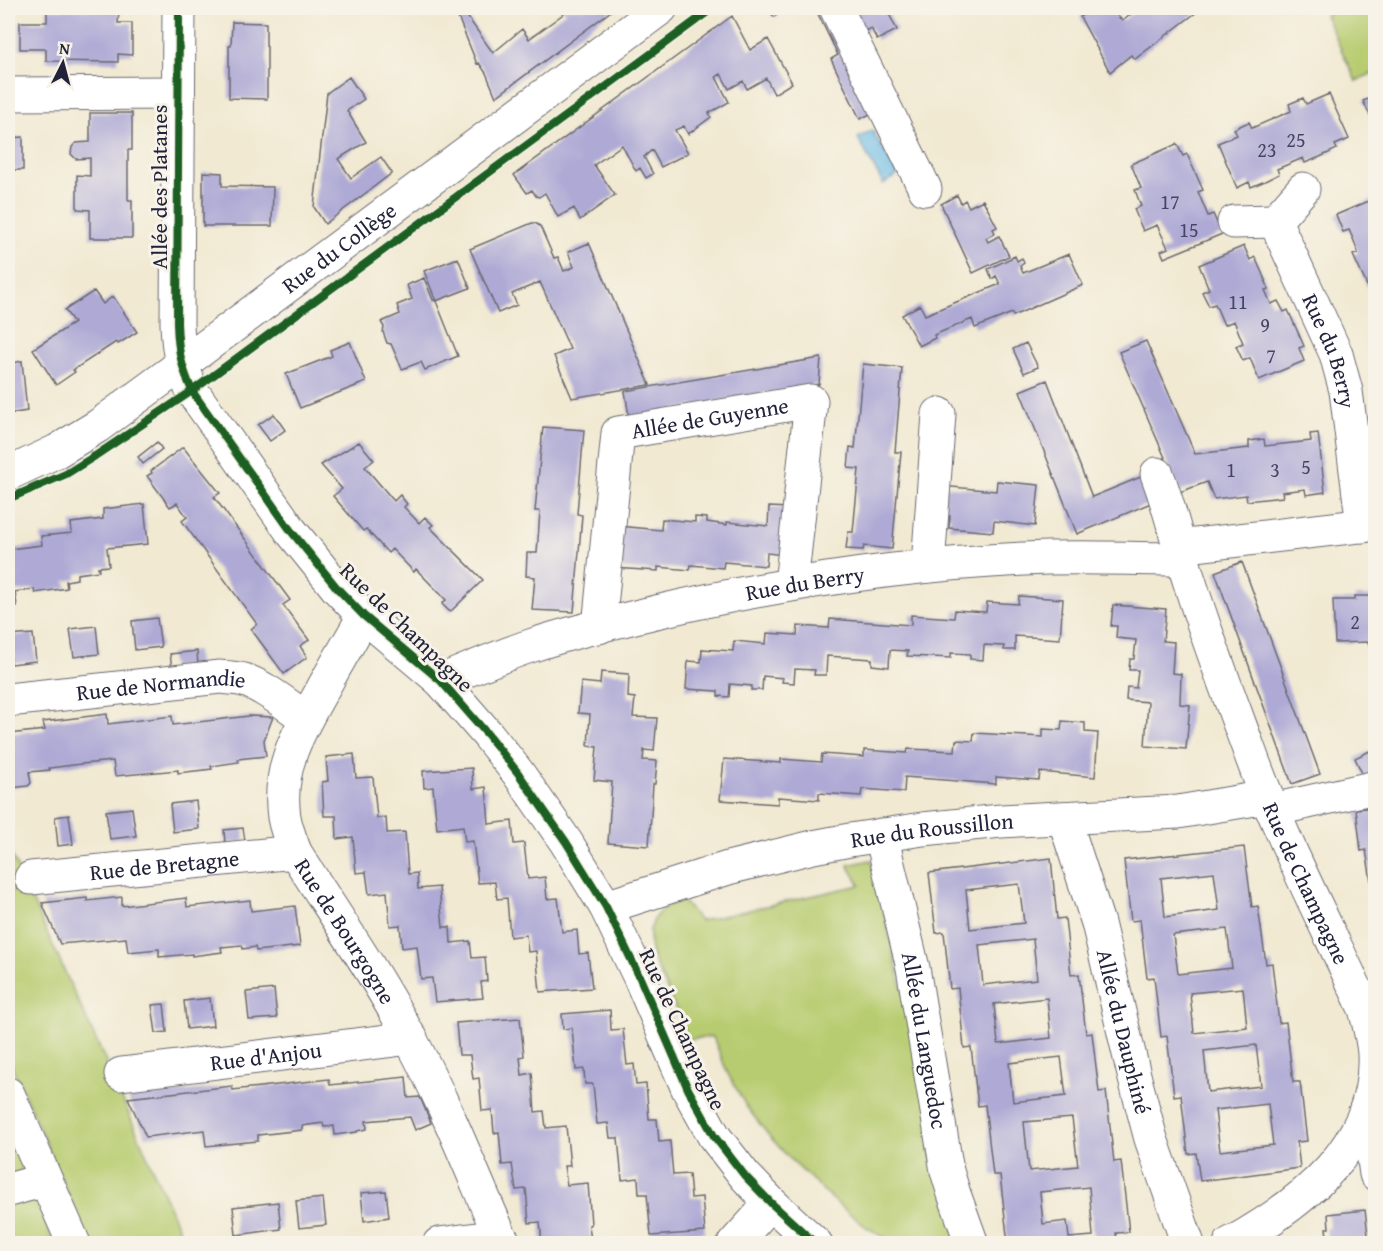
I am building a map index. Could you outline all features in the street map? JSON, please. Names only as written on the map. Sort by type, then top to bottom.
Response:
[{"type":"street","name":"Allée des Platanes","points":[[179,8],[177,342],[181,365]]},
{"type":"street","name":"Rue du Collège","points":[[8,474],[74,442],[99,426],[661,8]]},
{"type":"street","points":[[836,8],[925,189]]},
{"type":"street","points":[[8,94],[178,93]]},
{"type":"street","points":[[1234,222],[1275,221],[1303,189]]},
{"type":"street","name":"Rue du Berry","points":[[441,681],[532,645],[720,597],[791,585],[928,566],[975,562],[1180,553],[1369,525],[1342,372],[1336,354],[1275,221]]},
{"type":"street","name":"Rue de Champagne","points":[[181,365],[197,399],[291,531],[337,588],[364,616],[441,681],[518,773],[566,842],[606,908],[636,969],[688,1089],[714,1136],[745,1176],[816,1244]]},
{"type":"street","name":"Allée de Guyenne","points":[[599,627],[618,433],[811,401],[791,585]]},
{"type":"street","points":[[928,566],[939,414]]},
{"type":"street","name":"Rue de Champagne","points":[[1157,474],[1202,619],[1270,803],[1365,1009],[1374,1053],[1372,1089],[1367,1110],[1348,1148],[1337,1163],[1300,1198],[1236,1242]]},
{"type":"street","name":"Rue de Bourgogne","points":[[364,616],[306,718],[290,752],[282,799],[284,819],[295,852],[411,1038],[452,1123],[503,1240]]},
{"type":"street","name":"Rue de Normandie","points":[[8,700],[220,677],[235,678],[258,686],[306,718]]},
{"type":"street","name":"Rue du Roussillon","points":[[606,908],[748,862],[881,835],[1001,821],[1178,812],[1270,803],[1376,787]]},
{"type":"street","name":"Allée du Dauphiné","points":[[1064,818],[1098,923],[1148,1129],[1188,1244]]},
{"type":"street","name":"Allée du Languedoc","points":[[881,835],[913,968],[947,1171],[972,1244]]},
{"type":"street","name":"Rue de Bretagne","points":[[31,878],[295,852]]},
{"type":"street","name":"Rue d'Anjou","points":[[121,1074],[411,1038]]},
{"type":"street","points":[[8,1094],[74,1244]]},
{"type":"street","points":[[1367,1110],[1376,1174]]},
{"type":"street","points":[[8,1190],[45,1180]]},
{"type":"street","points":[[734,1244],[771,1203]]},
{"type":"street","points":[[439,1244],[503,1240]]},
{"type":"green space","points":[[1341,8],[1375,8],[1375,72],[1356,81],[1325,15]]},
{"type":"green space","points":[[8,847],[185,1243],[90,1243],[8,1057]]},
{"type":"green space","points":[[871,860],[964,1243],[894,1243],[866,1227],[839,1205],[792,1161],[746,1106],[728,1074],[713,1037],[689,1039],[652,956],[650,930],[655,917],[664,908],[682,900],[700,921],[860,885],[848,865]]},
{"type":"green space","points":[[8,1132],[23,1169],[8,1179]]},
{"type":"green space","points":[[35,1200],[54,1243],[8,1243],[8,1206]]},
{"type":"water","points":[[872,130],[898,175],[883,184],[858,138]]},
{"type":"building","points":[[562,8],[615,8],[496,97],[486,73],[479,63],[477,64],[456,12],[462,9],[493,53],[522,29],[529,39],[566,12]]},
{"type":"building","points":[[767,8],[786,8],[774,17]]},
{"type":"building","points":[[815,8],[833,8],[883,108],[860,119],[831,59],[838,55]]},
{"type":"building","points":[[839,8],[886,8],[897,30],[877,40],[871,28],[853,37]]},
{"type":"building","points":[[1092,8],[1111,8],[1122,21],[1139,8],[1202,8],[1135,59],[1131,55],[1110,72],[1080,17]]},
{"type":"building","points":[[47,9],[119,10],[118,23],[132,23],[132,55],[118,54],[118,62],[46,61],[46,49],[20,49],[20,22],[47,22]]},
{"type":"building","points":[[732,16],[750,50],[768,39],[792,83],[774,94],[766,78],[747,89],[743,81],[729,89],[721,74],[716,77],[729,102],[709,113],[711,117],[688,134],[684,126],[675,130],[688,153],[661,167],[652,150],[644,157],[653,174],[646,178],[640,168],[636,171],[622,145],[594,165],[615,195],[580,220],[574,208],[558,217],[545,193],[539,197],[532,190],[527,193],[514,175]]},
{"type":"building","points":[[232,22],[266,23],[267,99],[229,98],[229,46],[231,46]]},
{"type":"building","points":[[349,77],[364,99],[347,111],[366,142],[338,159],[351,178],[381,157],[392,173],[325,224],[314,207],[327,93]]},
{"type":"building","points":[[1329,94],[1349,139],[1335,145],[1337,149],[1320,157],[1305,163],[1303,158],[1277,169],[1279,174],[1265,181],[1251,187],[1249,182],[1237,188],[1218,143],[1237,135],[1234,129],[1242,125],[1249,122],[1252,128],[1291,111],[1289,104],[1303,98],[1306,104]]},
{"type":"building","points":[[1376,96],[1376,113],[1370,115],[1363,101]]},
{"type":"building","points":[[90,113],[132,113],[132,150],[128,150],[128,200],[132,200],[132,238],[90,238],[90,210],[77,209],[77,175],[90,176],[90,158],[76,159],[71,154],[72,147],[76,143],[90,142]]},
{"type":"building","points":[[23,137],[23,170],[8,170],[8,138]]},
{"type":"building","points":[[1177,144],[1183,156],[1187,154],[1203,190],[1198,192],[1208,216],[1213,214],[1222,234],[1164,258],[1161,251],[1168,248],[1157,225],[1143,231],[1134,209],[1141,206],[1135,190],[1141,188],[1131,164]]},
{"type":"building","points":[[203,172],[222,173],[222,186],[273,187],[272,226],[203,226]]},
{"type":"building","points":[[957,195],[961,203],[965,200],[969,207],[983,200],[997,227],[993,229],[995,233],[986,238],[988,242],[999,236],[1009,256],[973,273],[941,204]]},
{"type":"building","points":[[1376,198],[1375,293],[1373,286],[1368,288],[1353,255],[1358,253],[1349,230],[1343,232],[1336,215]]},
{"type":"building","points":[[532,223],[540,226],[554,258],[558,257],[564,271],[574,267],[568,252],[589,243],[650,385],[572,398],[554,356],[570,349],[540,282],[512,294],[517,305],[498,313],[470,249]]},
{"type":"building","points":[[8,237],[10,237],[12,254],[8,255]]},
{"type":"building","points":[[1244,246],[1250,260],[1255,257],[1269,289],[1265,290],[1271,304],[1278,301],[1284,312],[1288,310],[1304,346],[1299,348],[1304,361],[1259,380],[1250,358],[1243,361],[1236,346],[1243,343],[1234,321],[1224,325],[1215,304],[1209,306],[1202,292],[1209,289],[1199,265]]},
{"type":"building","points":[[1069,254],[1083,285],[1013,316],[1012,313],[975,328],[972,319],[934,335],[935,338],[919,346],[902,315],[920,305],[925,315],[1000,284],[996,276],[992,279],[988,269],[1015,256],[1017,261],[1022,258],[1024,263],[1020,266],[1023,273]]},
{"type":"building","points":[[458,258],[470,288],[436,301],[424,271]]},
{"type":"building","points":[[424,278],[433,300],[436,301],[458,356],[425,370],[421,362],[402,369],[391,344],[387,343],[381,322],[400,314],[397,305],[412,299],[407,285]]},
{"type":"building","points":[[94,291],[103,304],[113,296],[137,332],[118,344],[116,342],[73,370],[75,372],[56,385],[33,349],[74,323],[65,310]]},
{"type":"building","points":[[1146,341],[1195,454],[1249,448],[1249,441],[1264,439],[1265,446],[1311,441],[1310,434],[1318,433],[1325,492],[1306,495],[1305,489],[1282,492],[1283,497],[1247,501],[1246,495],[1214,499],[1207,482],[1180,492],[1119,352]]},
{"type":"building","points":[[350,342],[366,382],[300,408],[286,374],[332,356],[330,350]]},
{"type":"building","points":[[1026,343],[1038,367],[1024,373],[1013,349]]},
{"type":"building","points":[[821,358],[819,384],[629,417],[625,391]]},
{"type":"building","points":[[22,361],[27,411],[8,414],[8,364]]},
{"type":"building","points":[[863,364],[902,368],[895,452],[901,452],[892,549],[864,546],[863,550],[846,549],[848,532],[853,532],[859,469],[848,468],[850,447],[855,448]]},
{"type":"building","points":[[1047,380],[1092,497],[1148,474],[1158,500],[1077,534],[1020,391]]},
{"type":"building","points":[[274,414],[285,430],[270,441],[258,425]]},
{"type":"building","points":[[543,427],[584,430],[577,514],[582,515],[574,612],[532,610],[535,577],[526,576],[527,553],[537,553],[540,511],[535,511]]},
{"type":"building","points":[[157,442],[162,449],[143,464],[138,457]]},
{"type":"building","points":[[359,442],[374,460],[365,467],[394,501],[400,495],[407,504],[404,507],[419,523],[425,517],[433,525],[430,527],[483,580],[450,612],[442,604],[446,600],[416,569],[414,572],[392,549],[388,553],[366,529],[363,531],[333,496],[342,489],[321,465]]},
{"type":"building","points":[[183,447],[220,493],[214,497],[290,600],[283,605],[309,640],[300,646],[307,657],[284,674],[251,629],[257,624],[182,521],[187,517],[177,503],[170,507],[147,476]]},
{"type":"building","points":[[997,481],[1039,485],[1035,526],[994,521],[993,532],[949,528],[950,516],[938,515],[941,486],[996,491]]},
{"type":"building","points":[[144,504],[148,544],[107,548],[109,566],[98,567],[99,571],[77,574],[77,579],[66,581],[67,588],[35,593],[34,589],[15,592],[17,606],[8,607],[10,549],[42,545],[41,536],[72,533],[71,523],[103,519],[103,509]]},
{"type":"building","points":[[769,507],[789,508],[785,555],[767,553],[766,566],[724,562],[723,568],[691,565],[690,570],[658,567],[658,571],[614,568],[618,526],[661,530],[662,519],[695,522],[695,517],[707,518],[707,522],[727,525],[727,522],[768,526]]},
{"type":"building","points":[[1242,562],[1320,774],[1292,784],[1215,572]]},
{"type":"building","points":[[1373,588],[1376,588],[1376,645],[1369,646],[1369,642],[1335,643],[1333,600],[1355,600],[1355,596],[1373,596]]},
{"type":"building","points":[[1019,596],[1063,599],[1060,639],[1015,636],[1015,650],[1004,650],[1004,646],[984,645],[983,660],[970,659],[970,654],[951,653],[951,658],[907,656],[908,651],[890,650],[889,667],[872,665],[872,659],[827,656],[826,675],[814,675],[815,670],[795,669],[794,683],[782,682],[783,678],[763,676],[762,690],[751,690],[752,686],[730,684],[729,697],[718,696],[718,691],[686,689],[688,661],[701,662],[702,649],[733,651],[734,641],[766,644],[767,633],[797,635],[798,626],[829,628],[830,619],[911,625],[911,615],[954,618],[955,610],[986,612],[987,602],[1018,604]]},
{"type":"building","points":[[1113,605],[1166,609],[1163,641],[1174,642],[1172,673],[1181,674],[1180,704],[1190,705],[1186,749],[1145,746],[1148,702],[1126,700],[1127,687],[1136,688],[1138,670],[1129,670],[1130,659],[1134,659],[1136,640],[1116,638],[1117,626],[1111,626]]},
{"type":"building","points":[[157,618],[161,647],[135,650],[132,621]]},
{"type":"building","points":[[96,626],[99,654],[74,657],[70,629]]},
{"type":"building","points":[[33,634],[36,661],[11,664],[8,636]]},
{"type":"building","points":[[197,651],[198,666],[172,668],[170,654]]},
{"type":"building","points":[[601,672],[629,674],[628,697],[635,698],[633,717],[657,718],[654,751],[644,750],[643,760],[657,761],[655,784],[653,784],[649,846],[608,843],[612,782],[594,780],[597,747],[588,746],[590,714],[578,713],[581,682],[600,684]]},
{"type":"building","points":[[107,714],[108,724],[172,716],[173,725],[249,716],[273,717],[264,740],[266,756],[238,759],[239,762],[211,766],[212,769],[115,776],[113,761],[81,764],[29,772],[31,783],[28,786],[11,788],[8,786],[8,734],[45,730],[43,722]]},
{"type":"building","points":[[1062,721],[1085,723],[1085,732],[1098,733],[1095,777],[1040,772],[1039,780],[996,777],[996,784],[905,777],[904,792],[862,789],[861,796],[819,793],[819,800],[778,797],[778,804],[720,800],[724,759],[781,763],[781,759],[821,762],[822,754],[864,757],[864,750],[907,753],[908,749],[955,751],[956,740],[973,741],[974,733],[1043,737],[1043,729],[1061,730]]},
{"type":"building","points":[[1376,748],[1376,778],[1366,782],[1355,758]]},
{"type":"building","points":[[354,754],[356,778],[373,777],[377,818],[386,817],[387,833],[405,832],[408,874],[417,873],[418,889],[439,887],[443,927],[450,927],[451,943],[470,941],[472,958],[485,957],[487,981],[481,982],[483,998],[435,1002],[432,978],[421,979],[417,946],[402,948],[400,925],[390,926],[387,892],[369,894],[366,872],[356,873],[353,837],[337,839],[336,816],[324,816],[322,782],[328,781],[326,757]]},
{"type":"building","points":[[472,768],[473,789],[486,787],[489,824],[512,821],[514,844],[524,843],[528,879],[545,877],[547,899],[558,898],[562,932],[577,930],[579,954],[588,953],[592,988],[540,992],[536,951],[528,952],[526,935],[510,937],[507,898],[497,899],[495,882],[478,883],[473,841],[465,842],[463,826],[437,829],[433,787],[424,788],[423,771]]},
{"type":"building","points":[[196,801],[199,829],[173,832],[170,804]]},
{"type":"building","points":[[1376,807],[1376,881],[1371,881],[1366,850],[1361,851],[1356,809]]},
{"type":"building","points":[[132,808],[136,836],[110,839],[106,811]]},
{"type":"building","points":[[69,815],[73,844],[58,846],[55,817]]},
{"type":"building","points":[[243,828],[245,841],[225,844],[224,830]]},
{"type":"building","points":[[1244,847],[1252,907],[1258,906],[1266,964],[1272,963],[1279,1023],[1286,1022],[1293,1082],[1300,1082],[1307,1141],[1297,1142],[1300,1168],[1200,1181],[1196,1153],[1188,1154],[1181,1095],[1174,1096],[1167,1036],[1161,1037],[1154,977],[1147,978],[1140,920],[1131,921],[1124,860]],"holes":[[[1214,872],[1219,910],[1165,917],[1161,878]],[[1227,929],[1232,968],[1178,974],[1173,935]],[[1243,988],[1247,1027],[1194,1033],[1190,993]],[[1256,1045],[1261,1086],[1208,1092],[1204,1051]],[[1268,1104],[1273,1145],[1220,1151],[1215,1110]]]},
{"type":"building","points":[[1051,858],[1057,919],[1065,918],[1071,975],[1079,974],[1086,1034],[1092,1033],[1099,1092],[1106,1091],[1114,1162],[1121,1161],[1129,1232],[1116,1233],[1117,1244],[1008,1244],[1000,1175],[993,1175],[985,1105],[978,1106],[971,1047],[964,1048],[958,988],[950,989],[944,932],[936,933],[929,873]],"holes":[[[1019,884],[1024,923],[970,929],[966,890]],[[1033,939],[1037,979],[983,985],[979,945]],[[1047,998],[1051,1038],[998,1044],[994,1004]],[[1061,1057],[1066,1096],[1013,1102],[1009,1063]],[[1072,1118],[1078,1166],[1029,1171],[1024,1122]],[[1089,1187],[1093,1236],[1069,1238],[1067,1221],[1043,1224],[1040,1192]]]},
{"type":"building","points":[[122,897],[122,906],[186,898],[187,907],[250,900],[251,911],[295,906],[300,946],[256,951],[255,947],[243,949],[242,945],[221,947],[222,952],[159,957],[159,949],[128,952],[126,938],[60,944],[42,903]]},
{"type":"building","points":[[274,989],[277,1018],[249,1020],[246,992]]},
{"type":"building","points":[[210,998],[213,1026],[187,1029],[184,1001]]},
{"type":"building","points":[[164,1004],[167,1032],[156,1033],[152,1005]]},
{"type":"building","points":[[610,1010],[611,1030],[623,1029],[627,1065],[634,1064],[636,1085],[646,1084],[649,1119],[657,1119],[659,1142],[670,1141],[673,1175],[689,1174],[691,1198],[702,1197],[705,1232],[651,1236],[647,1194],[639,1194],[638,1178],[622,1180],[618,1138],[610,1138],[608,1123],[597,1124],[593,1084],[585,1084],[584,1069],[576,1070],[572,1028],[563,1029],[562,1014]]},
{"type":"building","points":[[520,1018],[524,1056],[520,1057],[522,1075],[532,1073],[535,1112],[544,1111],[546,1128],[566,1126],[570,1166],[564,1166],[567,1185],[588,1183],[591,1241],[542,1244],[540,1222],[529,1223],[526,1189],[516,1190],[512,1164],[502,1165],[499,1132],[494,1133],[492,1110],[482,1111],[479,1078],[473,1079],[470,1055],[459,1055],[456,1023]]},
{"type":"building","points":[[406,1077],[408,1098],[420,1097],[431,1123],[415,1130],[410,1117],[366,1121],[367,1129],[335,1135],[334,1126],[324,1127],[323,1123],[302,1126],[302,1130],[258,1135],[258,1141],[206,1146],[204,1130],[146,1137],[128,1098],[232,1086],[233,1090],[329,1079],[330,1085]]},
{"type":"building","points":[[386,1191],[389,1217],[364,1221],[361,1193]]},
{"type":"building","points":[[323,1198],[326,1225],[299,1228],[296,1201]]},
{"type":"building","points":[[278,1202],[281,1229],[236,1235],[233,1207]]},
{"type":"building","points":[[1365,1210],[1368,1235],[1365,1236],[1366,1244],[1328,1244],[1326,1228],[1329,1228],[1328,1214]]},
{"type":"cycle path","points":[[179,8],[177,323],[181,358],[192,391],[291,531],[337,588],[364,616],[441,681],[518,773],[566,842],[606,907],[640,978],[688,1089],[714,1136],[745,1176],[816,1244]]},
{"type":"cycle path","points":[[8,499],[66,474],[192,391],[713,8]]}]
